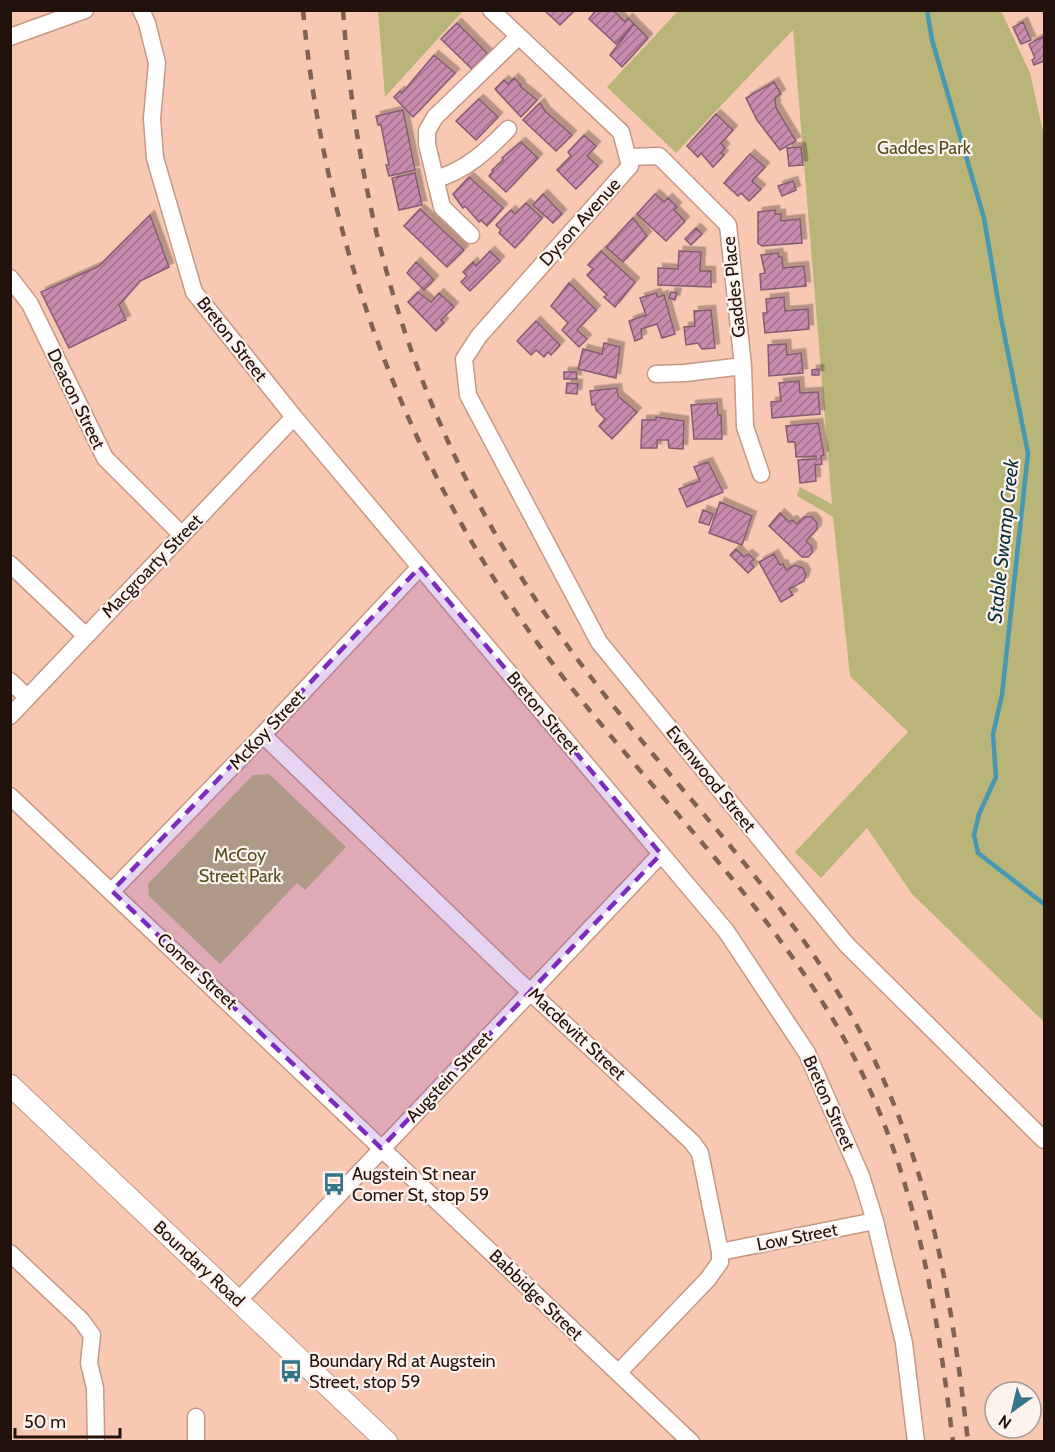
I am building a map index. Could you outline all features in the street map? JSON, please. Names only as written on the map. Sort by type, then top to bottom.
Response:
[{"type":"main road","name":"Boundary Road","points":[[10,1085],[387,1442]]},
{"type":"street","points":[[10,37],[85,10]]},
{"type":"street","name":"Breton Street","points":[[141,10],[147,23],[157,63],[152,118],[155,158],[194,292],[294,417],[726,931],[807,1053],[861,1176],[874,1221],[904,1343],[916,1442]]},
{"type":"street","name":"Dyson Avenue","points":[[464,359],[488,324],[630,166],[630,157],[621,132],[491,10]]},
{"type":"street","points":[[471,235],[442,207],[427,137],[435,117],[518,37]]},
{"type":"street","points":[[435,179],[447,176],[486,152],[508,129]]},
{"type":"street","name":"Gaddes Place","points":[[630,157],[659,156],[728,225],[742,366],[745,427],[761,474]]},
{"type":"street","name":"Deacon Street","points":[[10,278],[30,304],[105,458],[182,535]]},
{"type":"street","name":"Evenwood Street","points":[[464,359],[468,395],[599,642],[846,944],[1044,1140]]},
{"type":"street","points":[[656,374],[742,366]]},
{"type":"street","name":"Macgroarty Street","points":[[10,716],[294,417]]},
{"type":"street","points":[[10,564],[86,636]]},
{"type":"street","name":"McKoy Street","points":[[112,891],[263,735],[420,567]]},
{"type":"street","points":[[10,681],[27,698]]},
{"type":"street","name":"Macdevitt Street","points":[[263,735],[530,991],[692,1142],[700,1153],[720,1252]]},
{"type":"street","name":"Comer Street","points":[[10,796],[381,1148]]},
{"type":"street","name":"Augstein Street","points":[[238,1301],[661,854]]},
{"type":"street","name":"Babbidge Street","points":[[381,1148],[691,1442]]},
{"type":"street","name":"Low Street","points":[[720,1252],[874,1221]]},
{"type":"street","points":[[618,1373],[708,1279],[720,1262],[720,1252]]},
{"type":"street","points":[[10,1253],[81,1320],[92,1335],[89,1364],[95,1389],[96,1442]]},
{"type":"street","points":[[196,1417],[196,1442]]},
{"type":"highlighted area","points":[[420,567],[661,854],[381,1148],[112,891]]},
{"type":"green space","points":[[378,11],[463,11],[385,97]]},
{"type":"green space","name":"Gaddes Park","points":[[678,11],[1001,11],[1030,73],[1044,136],[1044,1022],[912,894],[867,828],[821,878],[795,852],[908,732],[850,676],[833,517],[797,496],[800,487],[832,504],[793,30],[676,153],[607,87]]},
{"type":"green space","name":"McCoy Street Park","points":[[269,774],[346,847],[305,890],[297,883],[220,964],[149,896],[148,884],[253,775]]},
{"type":"building","points":[[544,10],[571,10],[573,12],[560,25]]},
{"type":"building","points":[[596,10],[613,10],[625,22],[628,18],[634,24],[616,44],[589,19]]},
{"type":"building","points":[[1023,22],[1031,40],[1021,44],[1013,27]]},
{"type":"building","points":[[457,23],[489,55],[474,71],[441,39]]},
{"type":"building","points":[[634,24],[648,38],[622,67],[610,55]]},
{"type":"building","points":[[1044,36],[1044,61],[1034,65],[1032,60],[1035,58],[1029,44]]},
{"type":"building","points":[[434,55],[455,73],[413,117],[394,97],[400,91],[402,93]]},
{"type":"building","points":[[514,78],[537,100],[521,117],[495,89],[504,80],[508,84]]},
{"type":"building","points":[[774,82],[781,94],[775,98],[776,108],[796,141],[780,150],[757,120],[746,98]]},
{"type":"building","points":[[479,99],[498,117],[476,140],[456,121]]},
{"type":"building","points":[[540,103],[545,111],[572,135],[556,151],[523,120]]},
{"type":"building","points":[[403,110],[415,170],[389,176],[381,125],[378,125],[376,116]]},
{"type":"building","points":[[716,114],[733,130],[721,143],[725,148],[721,153],[724,155],[713,167],[701,153],[698,157],[687,146]]},
{"type":"building","points":[[584,135],[596,146],[587,156],[598,166],[576,189],[557,170],[571,156],[568,152]]},
{"type":"building","points":[[521,142],[538,158],[506,192],[489,176],[503,160],[502,158]]},
{"type":"building","points":[[801,147],[803,165],[789,166],[787,148]]},
{"type":"building","points":[[750,154],[765,167],[752,181],[761,189],[749,201],[741,193],[738,196],[724,183]]},
{"type":"building","points":[[415,173],[422,205],[399,210],[392,178]]},
{"type":"building","points":[[469,177],[503,208],[487,226],[481,220],[479,222],[465,206],[463,208],[453,194]]},
{"type":"building","points":[[793,181],[796,190],[782,196],[778,186]]},
{"type":"building","points":[[543,194],[562,214],[553,223],[533,205]]},
{"type":"building","points":[[655,194],[664,202],[668,198],[677,207],[674,210],[685,221],[666,241],[637,214]]},
{"type":"building","points":[[526,203],[542,218],[515,248],[499,233],[501,230],[496,225],[511,210],[515,214]]},
{"type":"building","points":[[420,209],[464,250],[447,267],[404,226]]},
{"type":"building","points":[[775,210],[775,214],[781,214],[781,221],[800,219],[802,243],[762,246],[758,243],[758,212]]},
{"type":"building","points":[[150,215],[169,267],[140,281],[119,305],[126,320],[69,348],[41,292],[99,266]]},
{"type":"building","points":[[633,218],[647,236],[623,262],[606,247]]},
{"type":"building","points":[[696,228],[702,234],[691,245],[685,239]]},
{"type":"building","points":[[490,251],[500,261],[470,291],[461,282],[467,276],[463,272],[473,262],[476,266]]},
{"type":"building","points":[[601,251],[635,282],[615,307],[604,297],[607,295],[587,275],[593,269],[588,265]]},
{"type":"building","points":[[679,251],[701,252],[700,271],[711,271],[711,287],[658,285],[658,268],[678,269]]},
{"type":"building","points":[[778,253],[779,257],[782,257],[783,268],[804,266],[806,286],[761,290],[760,274],[765,273],[761,255]]},
{"type":"building","points":[[416,262],[434,280],[424,290],[407,273]]},
{"type":"building","points":[[569,283],[596,310],[577,330],[587,339],[579,347],[562,330],[568,323],[551,306]]},
{"type":"building","points":[[418,292],[431,302],[439,293],[454,307],[441,320],[444,323],[436,331],[408,302]]},
{"type":"building","points":[[671,292],[677,293],[675,300],[669,298]]},
{"type":"building","points":[[656,293],[658,297],[664,295],[675,334],[662,338],[657,324],[641,329],[642,338],[635,341],[629,321],[646,315],[640,298]]},
{"type":"building","points":[[784,297],[785,311],[808,309],[809,329],[765,333],[763,313],[767,313],[766,299]]},
{"type":"building","points":[[711,310],[715,348],[702,349],[698,343],[686,345],[684,327],[695,326],[694,311]]},
{"type":"building","points":[[536,321],[560,345],[551,355],[548,352],[544,357],[536,350],[531,355],[517,341]]},
{"type":"building","points":[[604,343],[620,347],[616,378],[578,369],[583,349],[602,354]]},
{"type":"building","points":[[786,344],[787,355],[801,353],[803,373],[769,376],[768,345]]},
{"type":"building","points":[[819,369],[819,375],[812,375],[812,370]]},
{"type":"building","points":[[564,372],[576,372],[577,379],[564,379]]},
{"type":"building","points":[[799,381],[800,393],[818,392],[820,414],[772,418],[771,402],[781,401],[779,383]]},
{"type":"building","points":[[567,383],[578,384],[577,394],[566,393]]},
{"type":"building","points":[[617,388],[618,396],[637,412],[612,439],[599,426],[605,419],[596,410],[595,404],[592,405],[590,391]]},
{"type":"building","points":[[717,403],[718,415],[721,415],[722,439],[694,439],[691,405]]},
{"type":"building","points":[[656,417],[684,421],[683,449],[669,448],[668,440],[657,440],[657,448],[641,448],[642,420],[656,420]]},
{"type":"building","points":[[818,423],[824,455],[821,456],[822,464],[815,465],[816,481],[800,483],[798,460],[816,459],[816,456],[796,457],[795,442],[788,442],[786,426]]},
{"type":"building","points":[[708,462],[723,492],[687,507],[679,489],[700,481],[694,467]]},
{"type":"building","points":[[720,502],[752,516],[742,545],[709,533]]},
{"type":"building","points":[[703,510],[713,514],[709,525],[699,522]]},
{"type":"building","points":[[780,513],[789,522],[792,520],[797,524],[804,517],[812,517],[817,523],[817,529],[806,541],[812,547],[812,553],[808,557],[802,557],[769,526]]},
{"type":"building","points":[[736,549],[744,557],[748,554],[754,559],[750,563],[754,567],[748,573],[730,555]]},
{"type":"building","points":[[774,554],[786,570],[795,565],[803,568],[806,574],[804,581],[789,589],[793,595],[781,602],[759,562]]},
{"type":"waterway","name":"Stable Swamp Creek","points":[[927,10],[932,40],[984,218],[1028,453],[1002,695],[993,734],[996,777],[979,814],[974,835],[978,853],[1044,904]]},
{"type":"railway","points":[[303,10],[315,103],[333,195],[358,286],[390,374],[428,459],[472,542],[522,621],[578,696],[762,917],[828,1011],[856,1061],[877,1106],[909,1199],[940,1344],[953,1442]]},
{"type":"railway","points":[[343,10],[352,103],[368,192],[388,278],[416,362],[449,443],[489,523],[536,600],[590,676],[778,905],[844,1003],[872,1055],[911,1150],[937,1244],[955,1341],[968,1442]]},
{"type":"place","name":"Augstein St near Comer St, stop 59","points":[[334,1184]]},
{"type":"place","name":"Boundary Rd at Augstein Street, stop 59","points":[[291,1371]]}]
